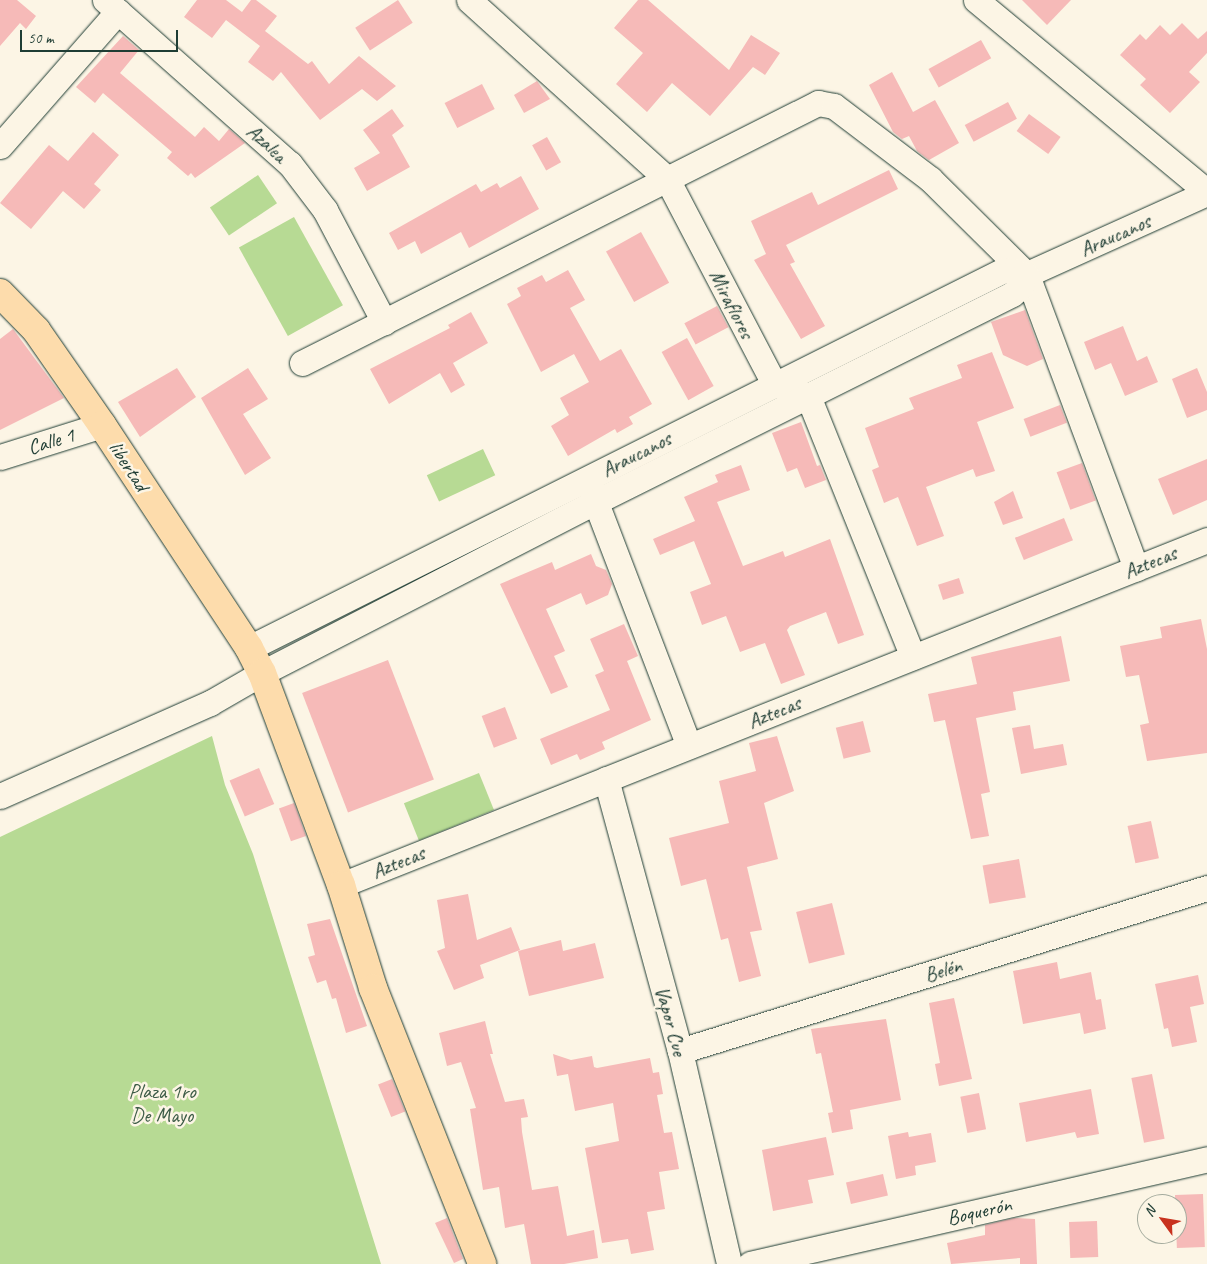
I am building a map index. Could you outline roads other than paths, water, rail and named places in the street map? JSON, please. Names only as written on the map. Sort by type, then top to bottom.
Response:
[{"type":"main road","name":"libertad","points":[[0,293],[36,330],[102,424],[249,648],[262,673],[341,885],[373,988],[482,1264]]},
{"type":"street","name":"Miraflores","points":[[469,0],[668,179],[774,384]]},
{"type":"street","points":[[980,1],[1207,193]]},
{"type":"street","points":[[0,146],[112,5]]},
{"type":"street","name":"Azalea","points":[[112,5],[290,164],[325,210],[384,322]]},
{"type":"street","points":[[302,363],[818,103],[834,106],[930,179],[1025,276],[1136,568]]},
{"type":"street","name":"Araucanos","points":[[0,796],[210,703],[262,673],[597,501],[1012,294],[1021,287],[1025,276],[1207,193]]},
{"type":"street","name":"Araucanos","points":[[249,648],[1004,270],[1014,271],[1025,276]]},
{"type":"street","points":[[774,384],[808,396],[913,657]]},
{"type":"street","name":"Calle 1","points":[[0,457],[102,424]]},
{"type":"street","points":[[586,478],[597,501],[689,746]]},
{"type":"street","name":"Aztecas","points":[[341,885],[1136,568],[1207,542]]},
{"type":"street","name":"Vapor Cue","points":[[606,779],[680,1051],[729,1264]]},
{"type":"street","name":"Belén","points":[[680,1051],[1207,888]]},
{"type":"street","name":"Boquerón","points":[[750,1264],[1207,1159]]},
{"type":"park label","name":"Plaza 1ro De Mayo","points":[[162,1103]]}]
